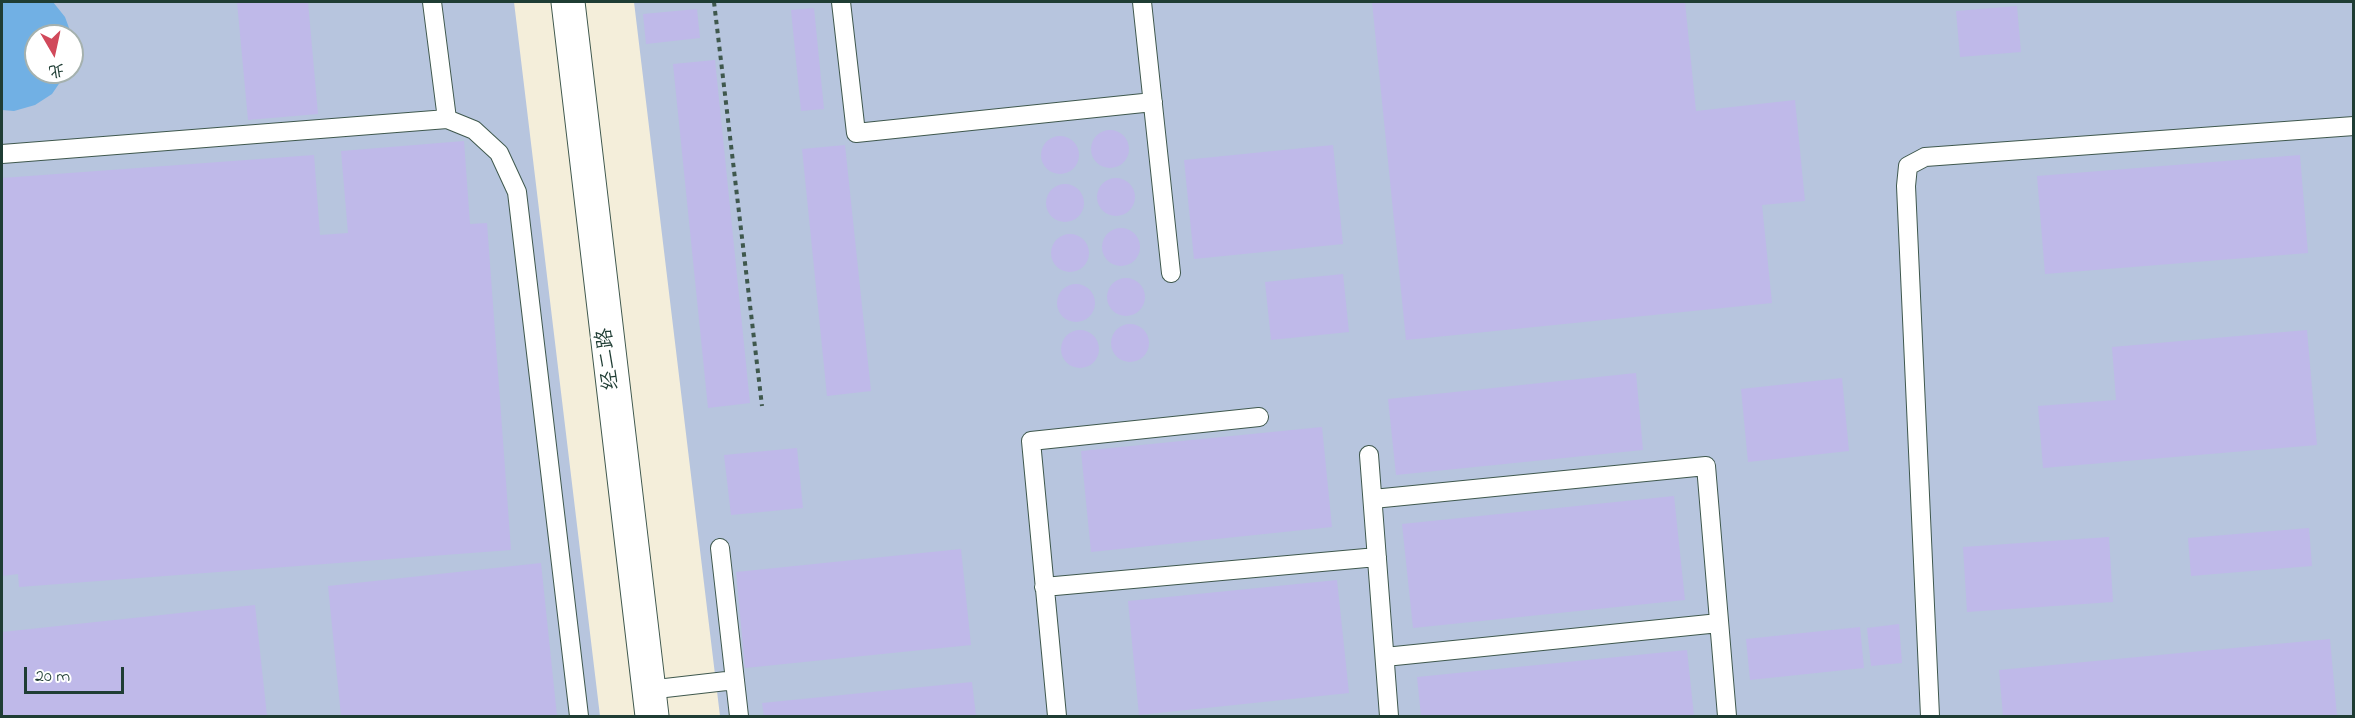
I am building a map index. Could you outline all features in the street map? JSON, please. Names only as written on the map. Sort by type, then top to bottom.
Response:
[{"type":"street","name":"经二路","points":[[568,2],[650,703]]},
{"type":"lane","points":[[432,2],[447,119]]},
{"type":"lane","points":[[841,2],[856,133],[1153,102]]},
{"type":"lane","points":[[1142,2],[1171,273]]},
{"type":"lane","points":[[2,154],[447,119],[474,130],[499,153],[517,192],[579,717]]},
{"type":"lane","points":[[1930,717],[1906,198],[1908,166],[1925,157],[2354,126]]},
{"type":"lane","points":[[1057,717],[1031,441],[1259,417]]},
{"type":"lane","points":[[1369,455],[1389,717]]},
{"type":"lane","points":[[1373,499],[1706,466],[1727,717]]},
{"type":"lane","points":[[720,548],[739,717]]},
{"type":"lane","points":[[1044,587],[1377,557]]},
{"type":"lane","points":[[1385,657],[1719,623]]},
{"type":"lane","points":[[650,703],[735,680]]},
{"type":"path","points":[[714,2],[762,406]]},
{"type":"shaded area","points":[[2,2],[514,2],[600,716],[2,716]]},
{"type":"shaded area","points":[[634,2],[2353,2],[2353,716],[720,716]]},
{"type":"water","points":[[2,2],[53,2],[68,24],[24,24],[24,84],[59,84],[52,94],[35,105],[14,111],[2,110]]},
{"type":"building","points":[[237,2],[308,2],[318,114],[248,120]]},
{"type":"building","points":[[1372,2],[1685,2],[1696,111],[1795,100],[1805,201],[1762,205],[1772,303],[1406,340]]},
{"type":"building","points":[[2017,6],[2021,52],[1960,57],[1956,11]]},
{"type":"building","points":[[814,8],[824,109],[801,111],[791,10]]},
{"type":"building","points":[[697,9],[700,38],[646,44],[643,14]]},
{"type":"building","points":[[715,60],[750,403],[708,408],[673,64]]},
{"type":"building","points":[[1110,130],[1124,135],[1129,149],[1124,163],[1110,168],[1096,163],[1091,149],[1096,135]]},
{"type":"building","points":[[1060,136],[1074,141],[1079,155],[1074,169],[1060,174],[1046,169],[1041,155],[1046,141]]},
{"type":"building","points":[[464,141],[470,224],[487,223],[511,550],[19,587],[18,574],[2,576],[2,178],[314,155],[320,235],[348,233],[341,151]]},
{"type":"building","points":[[845,145],[871,391],[827,396],[802,149]]},
{"type":"building","points":[[1333,145],[1343,244],[1194,259],[1184,160]]},
{"type":"building","points":[[2300,155],[2308,253],[2045,274],[2037,176]]},
{"type":"building","points":[[1116,178],[1130,183],[1135,197],[1130,211],[1116,216],[1102,211],[1097,197],[1102,183]]},
{"type":"building","points":[[1065,184],[1079,189],[1084,203],[1079,217],[1065,222],[1051,217],[1046,203],[1051,189]]},
{"type":"building","points":[[1121,228],[1135,233],[1140,247],[1135,261],[1121,266],[1107,261],[1102,247],[1107,233]]},
{"type":"building","points":[[1070,234],[1084,239],[1089,253],[1084,267],[1070,272],[1056,267],[1051,253],[1056,239]]},
{"type":"building","points":[[1343,274],[1349,332],[1271,340],[1265,282]]},
{"type":"building","points":[[1126,278],[1140,283],[1145,297],[1140,311],[1126,316],[1112,311],[1107,297],[1112,283]]},
{"type":"building","points":[[1076,284],[1090,289],[1095,303],[1090,317],[1076,322],[1062,317],[1057,303],[1062,289]]},
{"type":"building","points":[[1130,324],[1144,329],[1149,343],[1144,357],[1130,362],[1116,357],[1111,343],[1116,329]]},
{"type":"building","points":[[1080,330],[1094,335],[1099,349],[1094,363],[1080,368],[1066,363],[1061,349],[1066,335]]},
{"type":"building","points":[[2307,330],[2317,445],[2043,468],[2038,406],[2116,400],[2112,347]]},
{"type":"building","points":[[1636,373],[1643,450],[1396,475],[1388,399]]},
{"type":"building","points":[[1842,378],[1849,451],[1748,462],[1741,389]]},
{"type":"building","points":[[1322,427],[1332,527],[1091,552],[1081,451]]},
{"type":"building","points":[[797,448],[803,508],[731,515],[724,455]]},
{"type":"building","points":[[1674,496],[1685,600],[1413,628],[1402,524]]},
{"type":"building","points":[[2309,528],[2312,566],[2191,576],[2188,538]]},
{"type":"building","points":[[2109,537],[2113,602],[1967,612],[1963,547]]},
{"type":"building","points":[[961,549],[971,645],[745,668],[736,572]]},
{"type":"building","points":[[541,563],[557,716],[341,716],[328,586]]},
{"type":"building","points":[[1337,580],[1349,693],[1139,715],[1128,601]]},
{"type":"building","points":[[255,605],[267,716],[2,716],[2,632]]},
{"type":"building","points":[[1899,624],[1902,663],[1871,666],[1867,628]]},
{"type":"building","points":[[1860,627],[1864,668],[1750,680],[1746,639]]},
{"type":"building","points":[[2330,639],[2337,716],[2003,716],[1999,670]]},
{"type":"building","points":[[1687,650],[1694,716],[1421,716],[1417,677]]},
{"type":"building","points":[[972,682],[976,716],[764,716],[762,703]]}]
